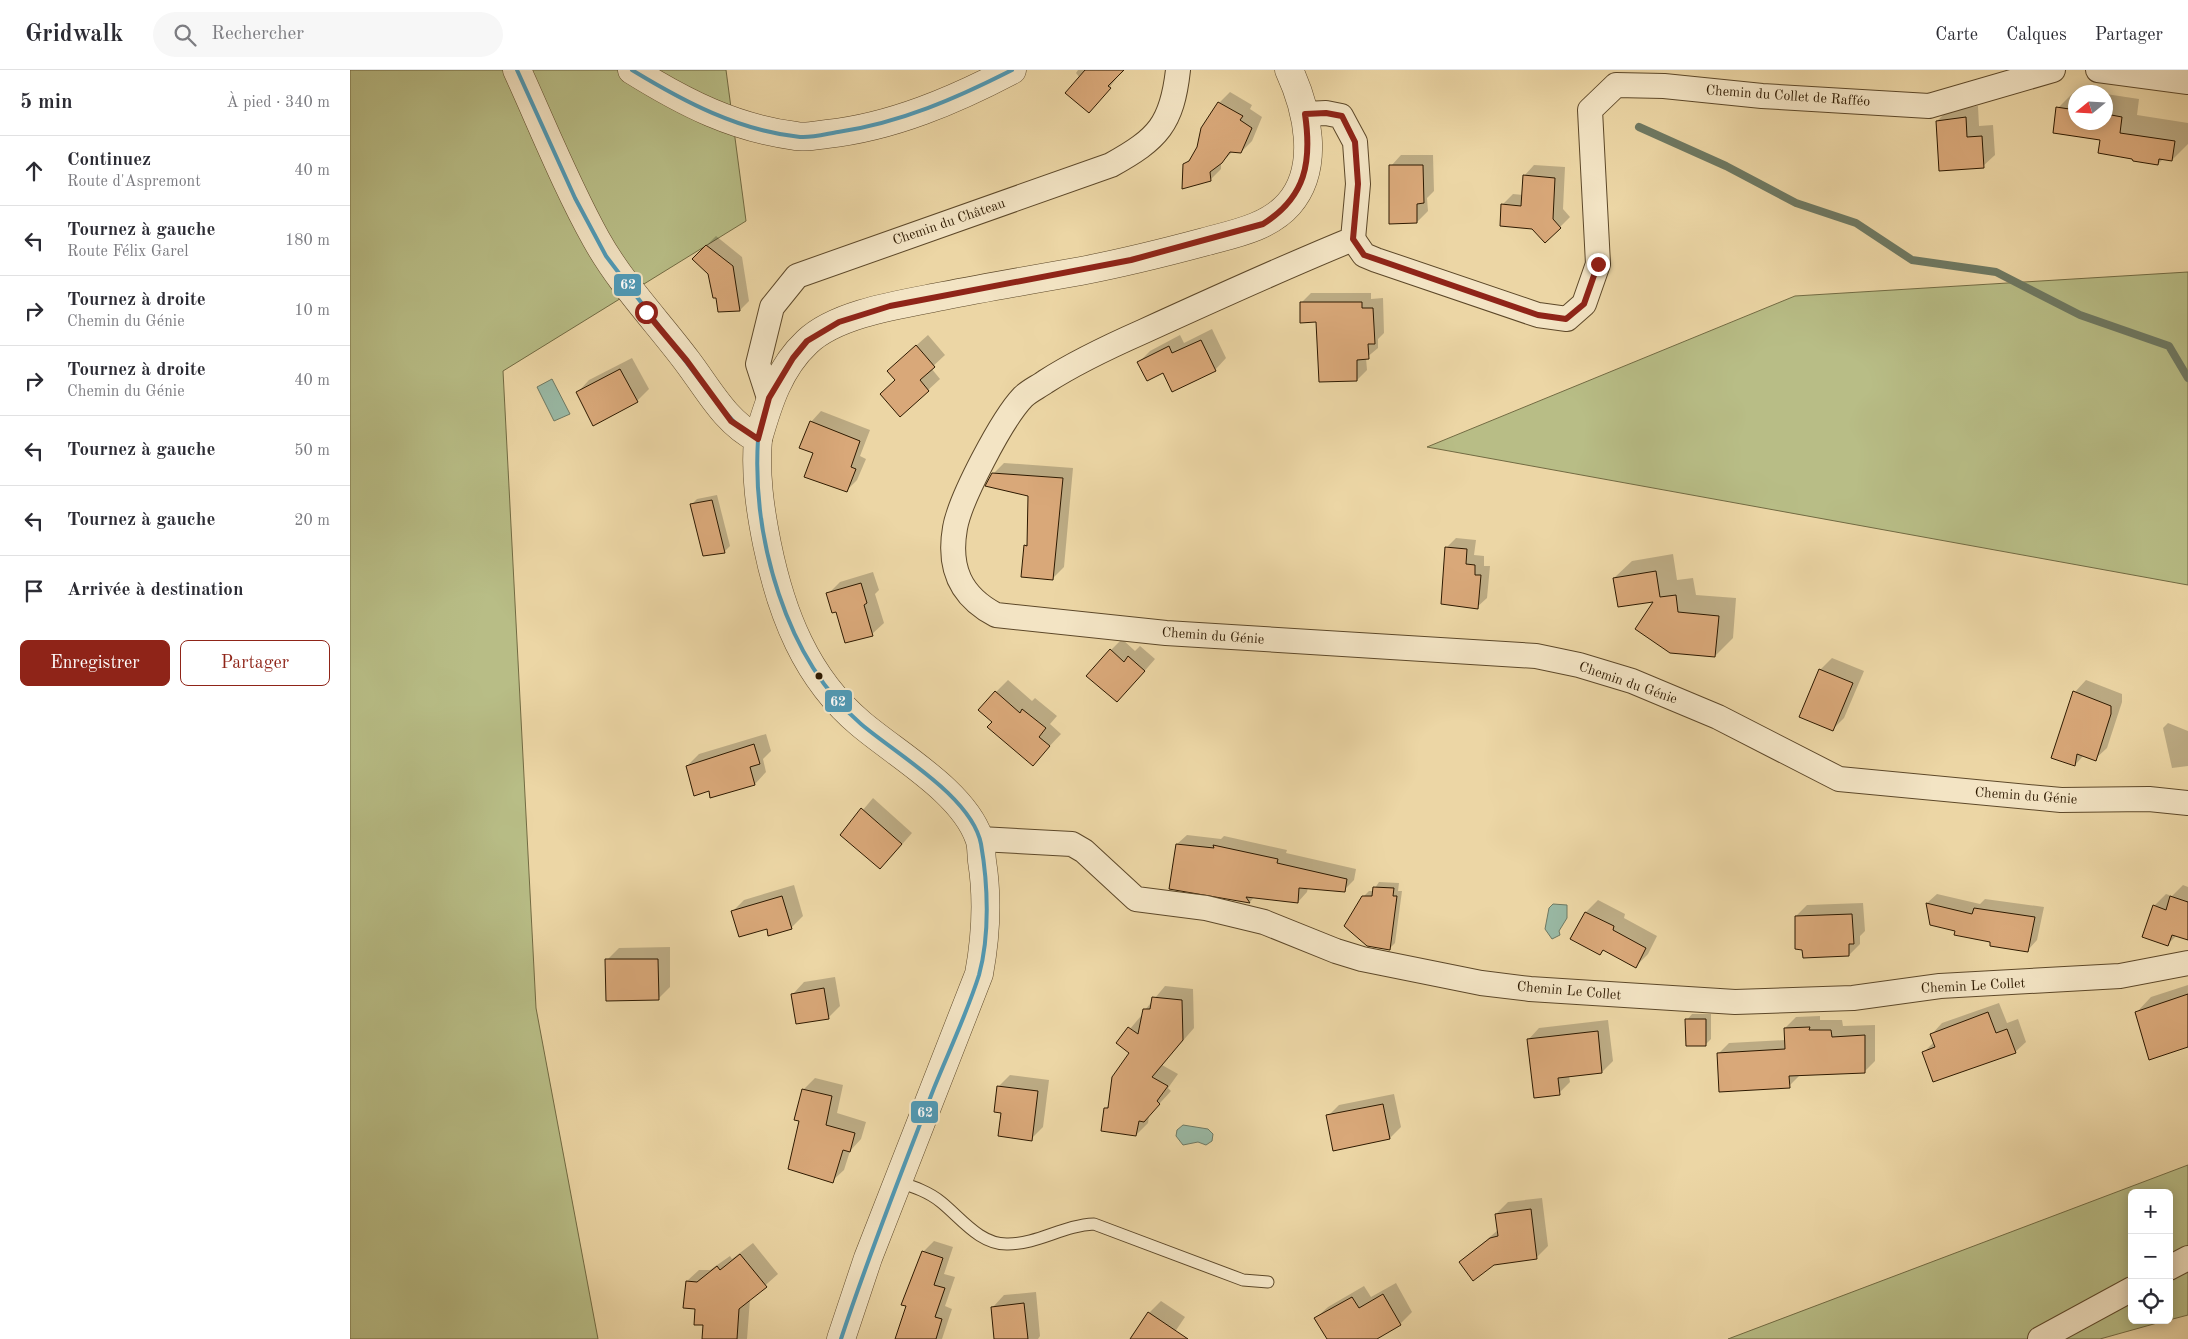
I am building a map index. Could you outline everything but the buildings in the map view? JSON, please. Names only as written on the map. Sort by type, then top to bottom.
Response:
[{"type":"street","points":[[517,70],[566,179],[597,241],[646,312],[687,361],[731,421],[758,439]]},
{"type":"street","points":[[632,70],[679,99],[730,121],[798,137],[855,131],[938,106],[1012,70]]},
{"type":"street","name":"Chemin du Château","points":[[769,398],[758,364],[772,307],[797,276],[1111,165],[1134,152],[1156,134],[1167,119],[1175,94],[1178,70]]},
{"type":"street","points":[[841,1339],[868,1258],[979,974],[985,942],[986,912],[980,839],[957,801],[839,704],[807,659],[781,603],[758,495],[756,466],[758,439],[769,398],[793,358],[807,341],[839,322],[854,316],[890,306],[1131,260],[1263,224],[1285,208],[1299,188],[1308,151],[1305,114],[1301,96],[1289,70]]},
{"type":"street","name":"Chemin du Collet de Rafféo","points":[[1353,239],[1364,255],[1376,260],[1538,315],[1566,319],[1584,304],[1598,264],[1590,110],[1616,85],[1664,86],[1762,96],[1929,106],[2053,70]]},
{"type":"street","points":[[2098,70],[2188,82]]},
{"type":"street","points":[[1305,114],[1326,113],[1342,116],[1355,142],[1358,184],[1353,239]]},
{"type":"street","name":"Chemin du Génie","points":[[1353,239],[1249,282],[1088,355],[1023,396],[1003,424],[981,464],[956,521],[953,561],[959,581],[970,596],[982,608],[996,615],[1166,633],[1536,656],[1579,665],[1640,685],[1718,717],[1838,779],[2061,800],[2149,799],[2188,803]]},
{"type":"street","name":"Chemin Le Collet","points":[[980,839],[1072,844],[1084,851],[1136,899],[1206,908],[1264,922],[1336,951],[1362,959],[1481,983],[1530,989],[1735,1002],[1853,998],[1940,986],[2120,976],[2188,963]]},
{"type":"street","points":[[2173,1266],[2188,1258]]},
{"type":"street","points":[[2040,1339],[2128,1291]]},
{"type":"lane","points":[[899,1182],[920,1190],[940,1201],[986,1240],[997,1244],[1022,1242],[1080,1224],[1094,1224],[1243,1280],[1268,1282]]},
{"type":"green space","points":[[350,70],[726,70],[746,221],[503,371],[536,1008],[598,1339],[350,1339]]},
{"type":"green space","points":[[2188,272],[2188,585],[1427,447],[1795,296]]},
{"type":"green space","points":[[2188,1165],[2188,1315],[2173,1319],[2173,1189],[2128,1189],[2128,1324],[2154,1324],[2100,1339],[1728,1339]]},
{"type":"shaded area","points":[[552,379],[570,414],[554,421],[537,387]]},
{"type":"shaded area","points":[[1553,904],[1567,905],[1567,918],[1559,931],[1560,935],[1552,939],[1545,929],[1549,908]]},
{"type":"shaded area","points":[[1183,1125],[1208,1129],[1213,1134],[1212,1141],[1206,1145],[1198,1142],[1183,1145],[1176,1136],[1177,1130]]},
{"type":"waterway","points":[[1639,127],[1726,166],[1796,203],[1856,223],[1912,260],[1996,272],[2080,315],[2169,346],[2188,378]]},
{"type":"transit line","name":"62","points":[[517,70],[575,198],[606,256],[718,404],[736,424],[758,439],[761,516],[768,555],[779,594],[793,631],[812,666],[835,697],[861,724],[948,793],[975,827],[981,844],[987,910],[983,960],[979,975],[886,1213],[841,1339]]},
{"type":"transit line","name":"62","points":[[632,70],[671,93],[712,113],[755,128],[777,134],[800,137],[819,136],[861,128],[906,116],[949,100],[1012,70]]},
{"type":"route","points":[[646,312],[687,361],[731,421],[744,432],[758,439],[769,398],[793,358],[807,341],[839,322],[890,306],[1081,271],[1183,248],[1263,224],[1279,214],[1299,188],[1308,151],[1305,114],[1326,113],[1342,116],[1355,142],[1358,184],[1353,239],[1364,255],[1538,315],[1566,319],[1584,304],[1598,264]]}]
